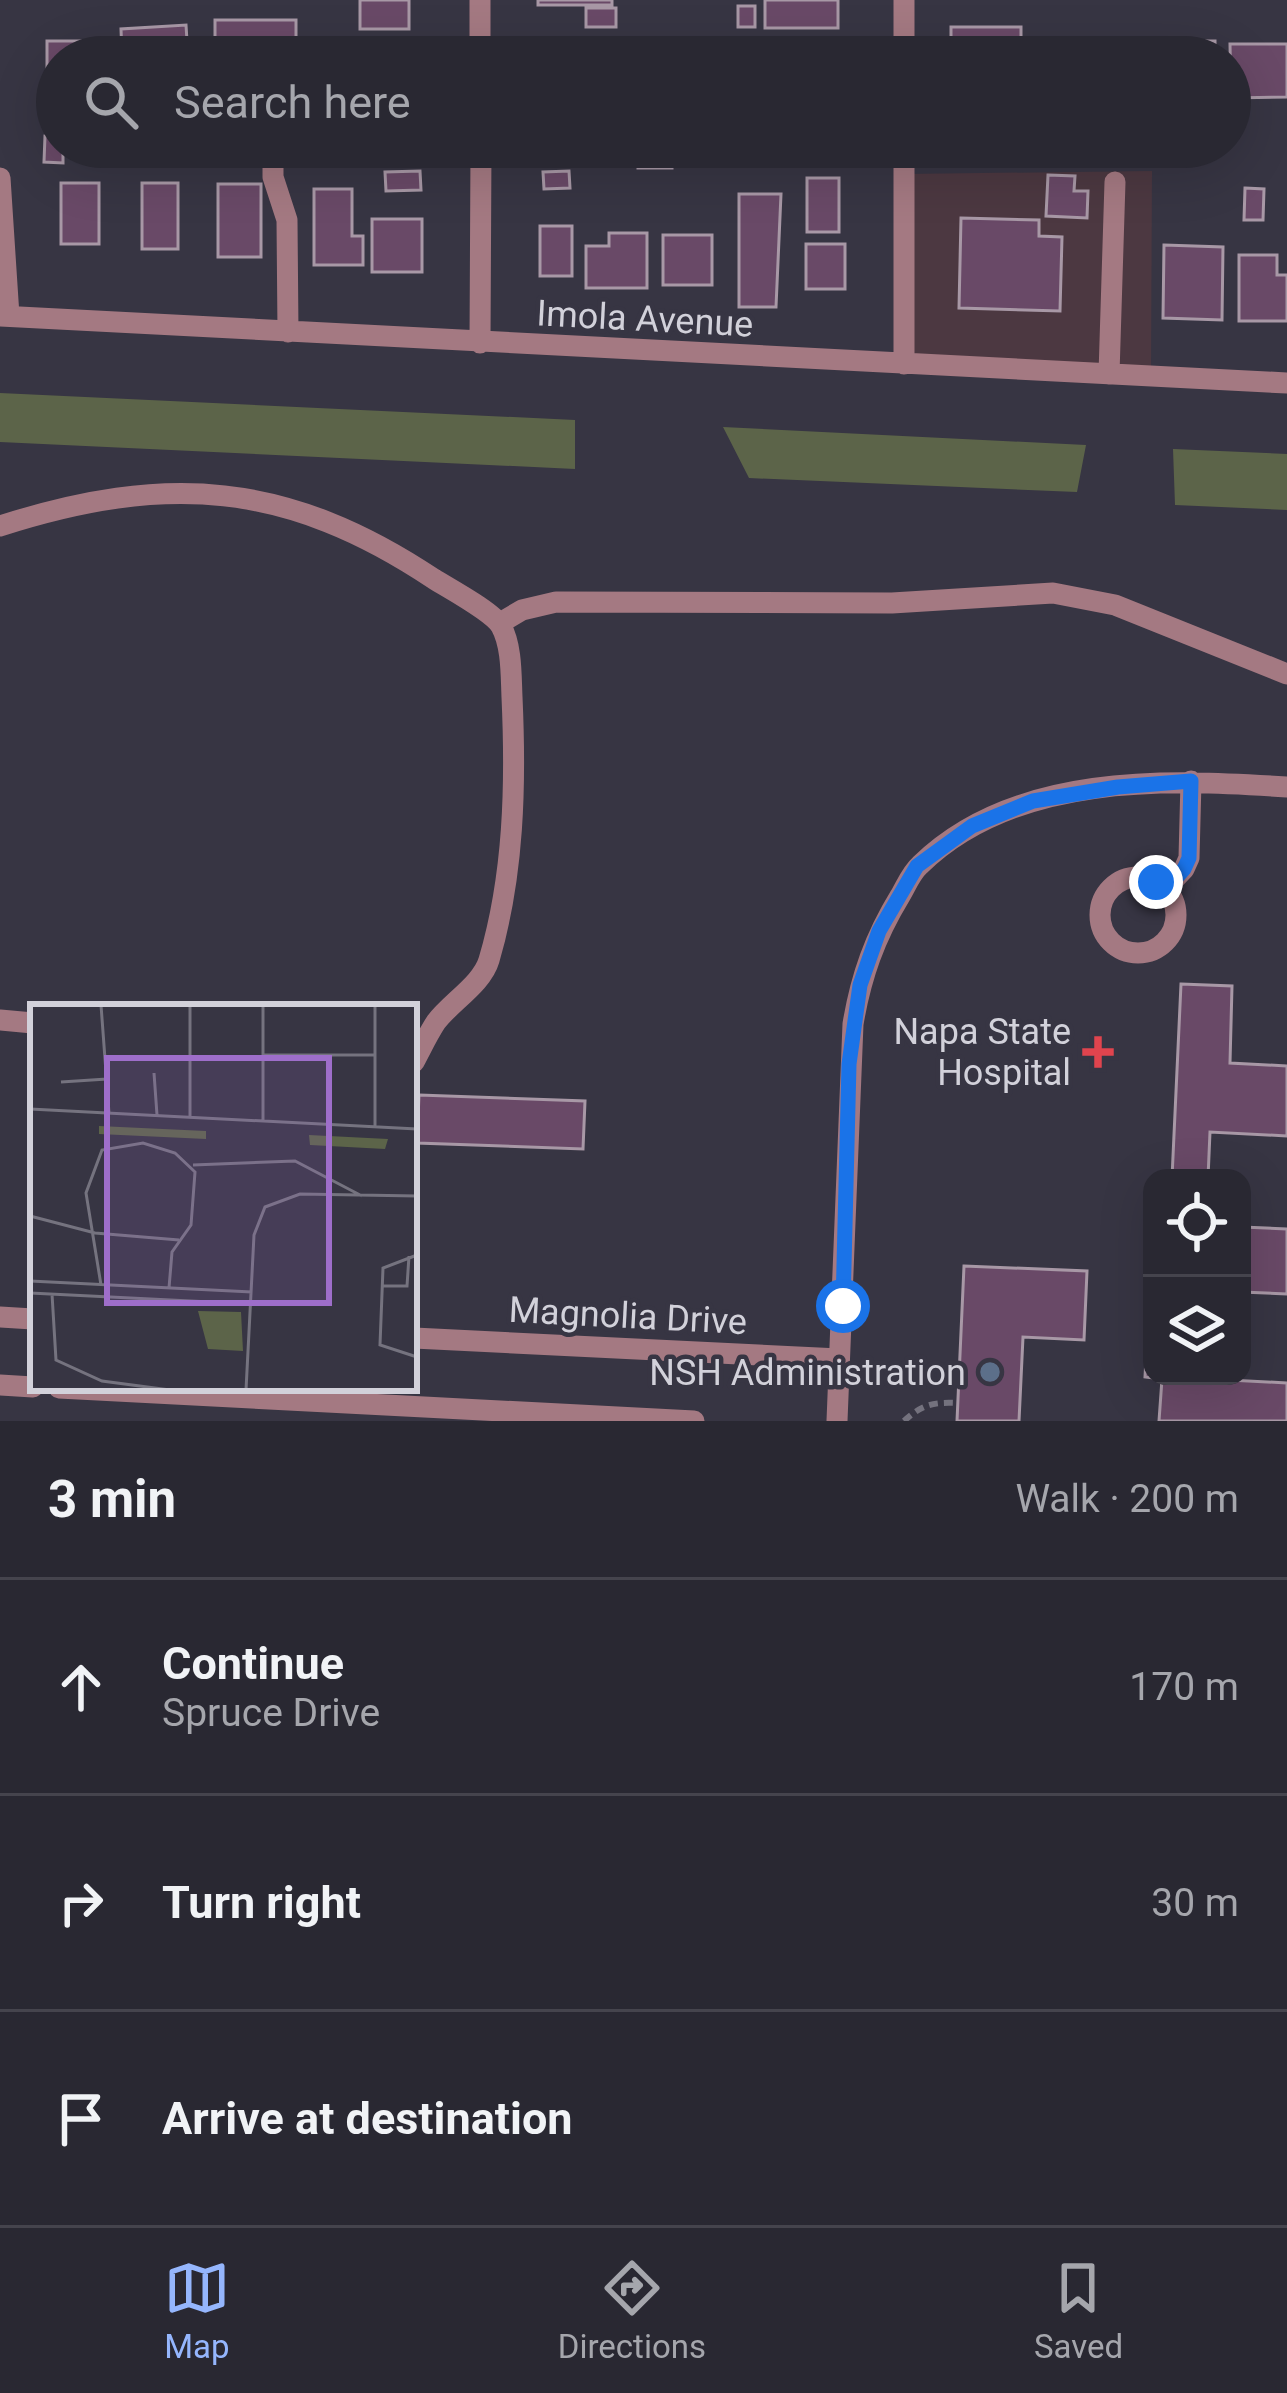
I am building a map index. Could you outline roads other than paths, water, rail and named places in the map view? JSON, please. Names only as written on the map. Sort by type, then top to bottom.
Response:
[{"type":"street","points":[[480,0],[480,36]]},
{"type":"street","points":[[904,0],[904,36]]},
{"type":"street","points":[[273,168],[287,220],[287,332]]},
{"type":"street","points":[[480,343],[481,168]]},
{"type":"street","points":[[904,168],[904,364]]},
{"type":"street","points":[[0,178],[4,316]]},
{"type":"street","points":[[1109,374],[1115,182]]},
{"type":"street","name":"Imola Avenue","points":[[4,316],[1287,383]]},
{"type":"street","points":[[0,526],[118,495],[190,494],[253,500],[310,513],[353,530],[500,623],[511,659],[515,762],[504,884],[488,966],[436,1023],[417,1055]]},
{"type":"street","points":[[500,623],[522,610],[556,602],[892,603],[1053,593],[1131,611],[1287,674]]},
{"type":"street","points":[[837,1421],[853,1024],[860,985],[879,931],[917,866],[972,826],[1033,801],[1191,781],[1287,787]]},
{"type":"street","points":[[1166,889],[1189,858],[1191,781]]},
{"type":"street","points":[[0,1020],[30,1023]]},
{"type":"street","points":[[0,1317],[30,1319]]},
{"type":"street","name":"Magnolia Drive","points":[[417,1338],[839,1359]]},
{"type":"street","points":[[0,1385],[30,1387]]},
{"type":"street","points":[[116,1391],[694,1421]]},
{"type":"place","name":"Napa State Hospital","points":[[1098,1052]]},
{"type":"place","name":"NSH Administration","points":[[990,1372]]}]
